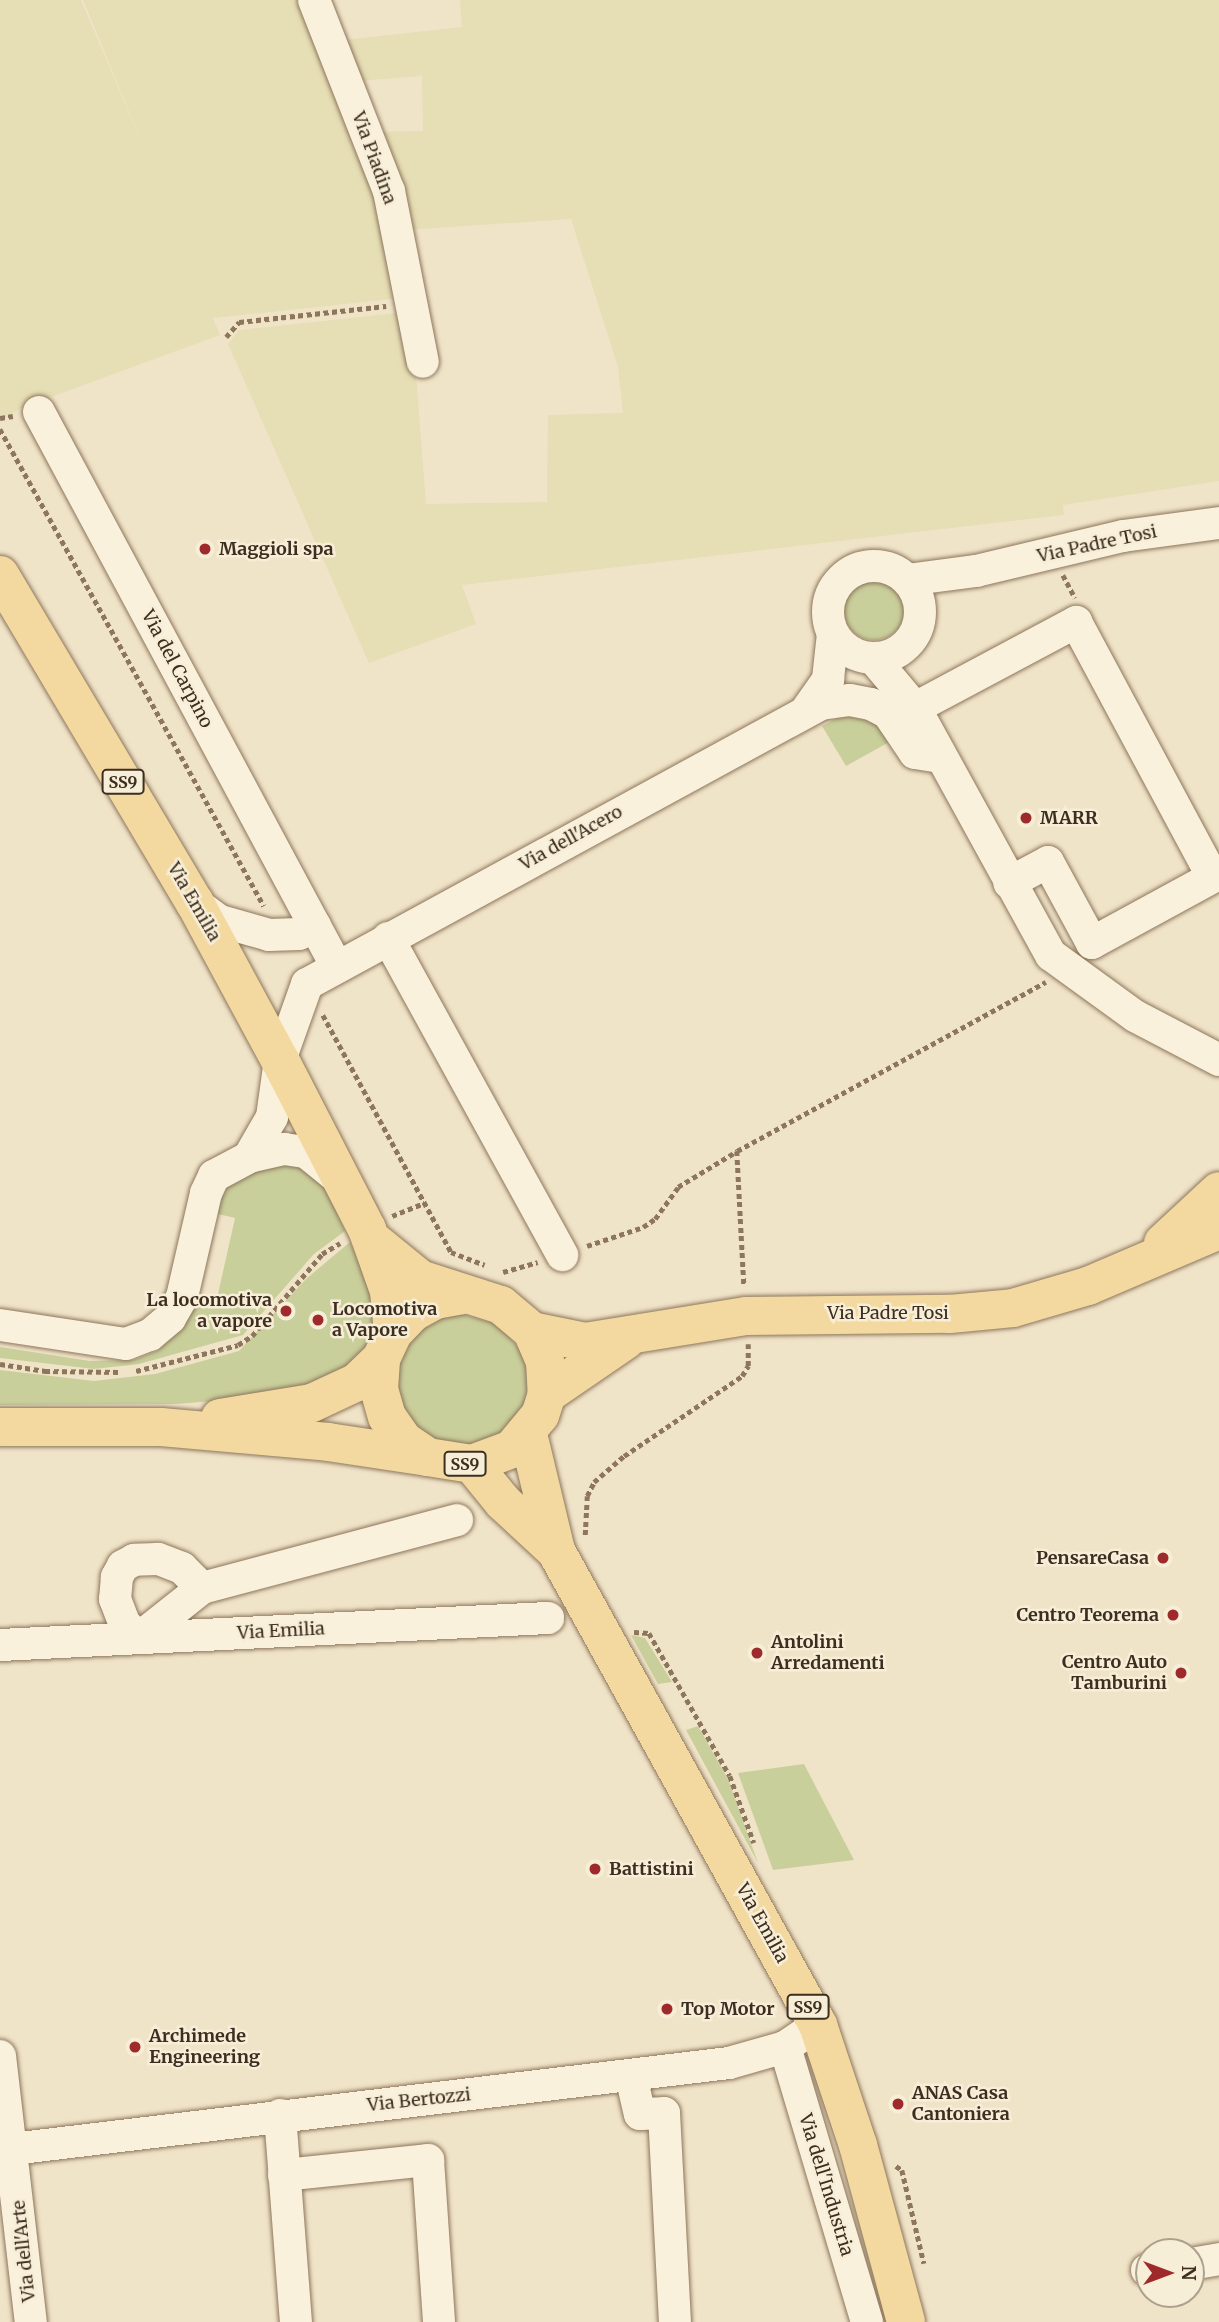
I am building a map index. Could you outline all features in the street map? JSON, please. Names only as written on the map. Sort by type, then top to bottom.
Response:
[{"type":"main road","name":"Via Emilia","points":[[0,575],[10,615],[195,903],[280,1060],[340,1180],[420,1279],[462,1296],[501,1305],[532,1331],[545,1361],[547,1394],[528,1434],[493,1460],[472,1464],[428,1457],[404,1441],[387,1417],[379,1389],[387,1346],[389,1291],[378,1229]]},
{"type":"main road","name":"Via Padre Tosi","points":[[1140,1262],[1219,1191]]},
{"type":"main road","name":"Via Padre Tosi","points":[[532,1331],[563,1341],[631,1337],[747,1316],[950,1314],[1013,1308],[1088,1286],[1219,1230]]},
{"type":"main road","name":"Via Emilia","points":[[387,1346],[412,1313],[435,1300],[462,1296]]},
{"type":"main road","name":"Via Padre Tosi","points":[[547,1394],[631,1337]]},
{"type":"main road","points":[[161,1427],[312,1403],[357,1382],[387,1346]]},
{"type":"main road","points":[[0,1427],[39,1424],[161,1427],[327,1442],[428,1457]]},
{"type":"main road","name":"Via Emilia","points":[[528,1434],[571,1549],[818,2025],[859,2145],[906,2322]]},
{"type":"main road","name":"Via Emilia","points":[[472,1464],[503,1502],[571,1549]]},
{"type":"street","name":"Via Piadina","points":[[314,0],[389,191],[424,362]]},
{"type":"street","name":"Via del Carpino","points":[[39,412],[315,926]]},
{"type":"street","name":"Via Padre Tosi","points":[[907,580],[976,571],[1082,544],[1219,523]]},
{"type":"street","points":[[923,704],[869,658],[841,645],[833,634],[829,599],[851,571],[874,566],[907,580],[918,599],[912,633],[923,704],[1009,883],[1051,955],[1067,970],[1205,1055],[1219,1079]]},
{"type":"street","name":"Via Padre Tosi","points":[[869,658],[912,633],[937,600],[976,571]]},
{"type":"street","points":[[923,704],[1076,622],[1213,877],[1092,943],[1048,862],[1009,883]]},
{"type":"street","name":"Via dell'Acero","points":[[814,707],[828,679],[833,634]]},
{"type":"street","name":"Via dell'Acero","points":[[307,984],[814,707],[869,658]]},
{"type":"street","name":"Via dell'Acero","points":[[814,707],[850,700],[871,704],[888,713],[915,753],[948,753]]},
{"type":"street","points":[[195,903],[220,921],[281,937],[315,926],[337,967]]},
{"type":"street","points":[[388,938],[562,1255]]},
{"type":"street","points":[[249,1157],[272,1117],[280,1060],[307,984]]},
{"type":"street","points":[[0,1325],[126,1344],[150,1335],[170,1318],[182,1297],[206,1194],[214,1176],[249,1157],[284,1149],[306,1152],[340,1180]]},
{"type":"street","points":[[0,1410],[39,1424]]},
{"type":"street","points":[[202,1588],[182,1568],[158,1559],[134,1560],[123,1566],[115,1599],[124,1623],[139,1638],[202,1588],[457,1520]]},
{"type":"street","name":"Via Emilia","points":[[0,1645],[548,1618]]},
{"type":"street","name":"Via Bertozzi","points":[[12,2149],[738,2061],[785,2047],[818,2025]]},
{"type":"street","name":"Via dell'Industria","points":[[785,2047],[867,2322]]},
{"type":"street","name":"Via dell'Arte","points":[[0,2056],[12,2149],[12,2259],[31,2322]]},
{"type":"street","points":[[631,2076],[640,2114],[664,2113],[676,2322]]},
{"type":"street","points":[[280,2115],[296,2322]]},
{"type":"street","points":[[284,2175],[428,2160],[439,2322]]},
{"type":"path","points":[[226,337],[239,323],[411,300]]},
{"type":"path","points":[[0,429],[281,937]]},
{"type":"path","points":[[307,984],[451,1252],[504,1273],[642,1227],[655,1219],[678,1187],[737,1151],[1046,982]]},
{"type":"path","points":[[737,1151],[745,1288]]},
{"type":"path","points":[[378,1229],[425,1203]]},
{"type":"path","points":[[0,1364],[103,1374],[163,1366],[238,1345],[252,1336],[295,1283],[334,1246]]},
{"type":"path","points":[[571,1549],[594,1482],[624,1456],[742,1376],[748,1366],[747,1333]]},
{"type":"shaded area","points":[[0,0],[81,0],[151,165],[83,0],[299,0],[371,184],[393,259],[392,299],[213,318],[220,335],[21,408],[0,422]]},
{"type":"shaded area","points":[[460,0],[1219,0],[1219,481],[1063,505],[1064,515],[462,585],[476,624],[369,663],[228,344],[239,330],[397,313],[404,322],[416,375],[426,504],[547,502],[548,415],[623,413],[618,367],[571,219],[405,230],[378,132],[423,131],[422,76],[358,81],[344,40],[462,27]]},
{"type":"green space","points":[[868,580],[880,580],[899,593],[904,610],[902,622],[891,635],[880,640],[868,640],[849,627],[844,616],[844,604],[857,585]]},
{"type":"green space","points":[[844,715],[873,722],[893,740],[846,766],[822,726]]},
{"type":"green space","points":[[279,1160],[294,1163],[323,1181],[345,1231],[314,1254],[243,1335],[139,1364],[94,1369],[0,1358],[0,1347],[90,1361],[134,1360],[157,1351],[185,1323],[197,1299],[216,1303],[235,1218],[214,1213],[228,1186]]},
{"type":"green space","points":[[350,1242],[379,1299],[379,1319],[360,1361],[345,1378],[227,1400],[176,1404],[0,1405],[0,1370],[94,1381],[155,1374],[239,1351],[306,1279]]},
{"type":"green space","points":[[456,1313],[498,1324],[525,1356],[530,1377],[520,1419],[487,1447],[425,1442],[397,1409],[394,1366],[402,1346],[435,1319]]},
{"type":"green space","points":[[631,1635],[645,1638],[672,1682],[658,1684]]},
{"type":"green space","points":[[698,1726],[728,1779],[758,1863],[686,1730]]},
{"type":"green space","points":[[804,1764],[854,1860],[773,1870],[738,1773]]},
{"type":"place","name":"Maggioli spa","points":[[205,549]]},
{"type":"place","name":"MARR","points":[[1026,818]]},
{"type":"place","name":"La locomotiva a vapore","points":[[286,1311]]},
{"type":"place","name":"Locomotiva a Vapore","points":[[318,1320]]},
{"type":"place","name":"PensareCasa","points":[[1163,1558]]},
{"type":"place","name":"Centro Teorema","points":[[1173,1615]]},
{"type":"place","name":"Antolini Arredamenti","points":[[757,1653]]},
{"type":"place","name":"Centro Auto Tamburini","points":[[1181,1673]]},
{"type":"place","name":"Battistini","points":[[595,1869]]},
{"type":"place","name":"Top Motor","points":[[667,2009]]},
{"type":"place","name":"Archimede Engineering","points":[[135,2047]]},
{"type":"place","name":"ANAS Casa Cantoniera","points":[[898,2104]]}]
